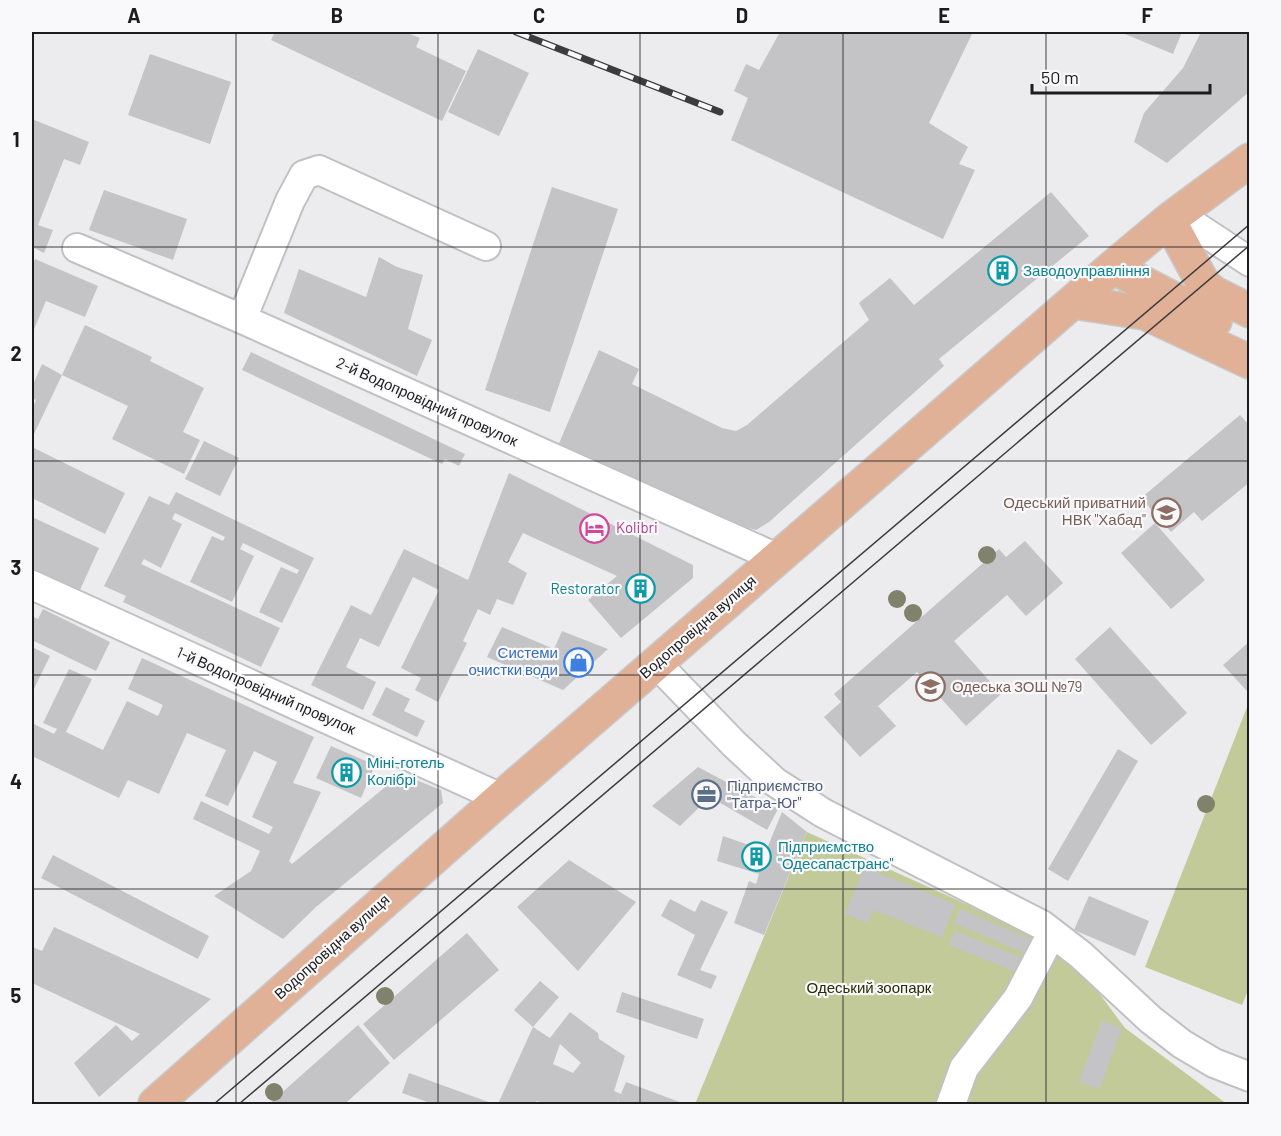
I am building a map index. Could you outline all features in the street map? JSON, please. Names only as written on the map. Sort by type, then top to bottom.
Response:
[{"type":"main road","name":"Водопровідна вулиця","points":[[155,1104],[501,798],[1113,267],[1173,217],[1250,160]]},
{"type":"main road","points":[[1173,217],[1204,285],[1214,293],[1250,311]]},
{"type":"main road","points":[[1113,267],[1250,338]]},
{"type":"main road","points":[[1074,302],[1145,313],[1250,362]]},
{"type":"street","points":[[242,319],[290,201],[304,175],[319,170],[486,246]]},
{"type":"street","points":[[1173,217],[1250,262]]},
{"type":"street","name":"2-й Водопровідний провулок","points":[[77,248],[242,319],[777,558]]},
{"type":"street","name":"1-й Водопровідний провулок","points":[[32,585],[501,798]]},
{"type":"street","points":[[656,663],[734,744],[776,782],[823,813],[1042,925],[1121,989],[1151,1020],[1182,1044],[1214,1063],[1250,1077]]},
{"type":"street","points":[[951,1104],[964,1068],[1018,998],[1052,933]]},
{"type":"green space","points":[[1249,702],[1250,986],[1242,1005],[1145,967]]},
{"type":"green space","name":"Одеський зоопарк","points":[[807,832],[1048,941],[1087,977],[1125,1028],[1227,1104],[695,1104]]},
{"type":"building","points":[[275,32],[405,32],[420,38],[416,47],[466,71],[442,121],[271,40]]},
{"type":"building","points":[[780,32],[973,32],[929,123],[968,147],[959,164],[975,170],[943,239],[731,140],[748,98],[734,91],[746,64],[759,70]]},
{"type":"building","points":[[1120,32],[1182,32],[1173,54]]},
{"type":"building","points":[[1201,32],[1250,32],[1250,91],[1167,163],[1134,142],[1144,113],[1183,68]]},
{"type":"building","points":[[478,49],[529,73],[499,136],[448,112]]},
{"type":"building","points":[[150,54],[231,82],[210,144],[128,115]]},
{"type":"building","points":[[32,119],[89,142],[80,165],[64,159],[38,225],[53,230],[44,253],[32,247]]},
{"type":"building","points":[[552,187],[618,209],[550,412],[485,390]]},
{"type":"building","points":[[104,190],[187,219],[173,260],[89,230]]},
{"type":"building","points":[[1051,192],[1089,236],[939,359],[944,366],[769,522],[756,530],[727,522],[557,448],[599,350],[639,369],[632,384],[722,428],[736,431],[747,425],[869,320],[859,303],[890,278],[914,305]]},
{"type":"building","points":[[379,257],[397,267],[423,275],[408,329],[432,340],[417,376],[284,313],[299,269],[366,297]]},
{"type":"building","points":[[35,259],[98,286],[85,317],[46,301],[32,334],[32,268]]},
{"type":"building","points":[[85,325],[152,357],[150,361],[204,388],[183,432],[200,440],[184,474],[112,439],[128,406],[62,375]]},
{"type":"building","points":[[251,352],[465,454],[459,466],[445,459],[442,464],[242,370]]},
{"type":"building","points":[[42,364],[62,375],[34,434],[32,433],[32,410],[36,400],[32,398],[32,387]]},
{"type":"building","points":[[1240,415],[1250,426],[1250,482],[1202,521],[1194,512],[1171,532],[1141,498]]},
{"type":"building","points":[[204,441],[239,458],[220,496],[185,479]]},
{"type":"building","points":[[32,447],[125,493],[105,534],[32,498]]},
{"type":"building","points":[[509,473],[693,565],[693,578],[621,638],[588,600],[617,576],[523,533],[508,562],[527,573],[513,605],[497,599],[490,615],[478,609],[463,641],[467,643],[438,702],[415,690],[421,678],[401,668],[439,590],[413,577],[379,647],[360,638],[346,667],[376,682],[363,710],[311,685],[351,605],[371,615],[404,549],[468,580]]},
{"type":"building","points":[[176,492],[314,558],[282,623],[259,612],[281,567],[297,574],[299,570],[243,543],[240,549],[254,556],[232,602],[190,582],[212,536],[223,541],[225,537],[175,513],[172,519],[182,524],[161,568],[144,559],[141,564],[280,628],[261,667],[123,602],[126,596],[104,586],[149,496],[169,505]]},
{"type":"building","points":[[32,517],[99,548],[80,590],[32,568]]},
{"type":"building","points":[[1155,523],[1205,580],[1171,609],[1121,553]]},
{"type":"building","points":[[1025,541],[1063,583],[1026,616],[1007,595],[954,641],[1001,694],[966,726],[917,672],[878,706],[896,726],[860,757],[824,717],[841,702],[834,694],[999,549],[1006,557]]},
{"type":"building","points":[[43,609],[110,642],[96,671],[32,640],[32,616],[38,619]]},
{"type":"building","points":[[502,627],[554,649],[562,631],[608,649],[563,690],[487,657]]},
{"type":"building","points":[[1110,627],[1187,713],[1151,745],[1075,659]]},
{"type":"building","points":[[1250,641],[1250,689],[1247,691],[1223,665]]},
{"type":"building","points":[[32,647],[50,656],[32,693]]},
{"type":"building","points":[[142,658],[314,737],[293,783],[321,792],[289,861],[292,864],[401,774],[441,790],[443,803],[316,907],[283,939],[214,896],[251,871],[260,851],[193,819],[201,801],[269,834],[273,827],[252,817],[277,762],[254,751],[228,806],[205,796],[226,750],[187,733],[159,794],[128,780],[119,798],[32,756],[32,723],[54,734],[57,729],[43,723],[69,669],[92,679],[66,732],[103,750],[127,701],[158,716],[163,705],[128,689]]},
{"type":"building","points":[[386,687],[410,699],[404,711],[425,721],[417,737],[372,715]]},
{"type":"building","name":"Міні-готель Колібрі","points":[[331,746],[375,765],[361,798],[316,778]]},
{"type":"building","points":[[1118,749],[1138,761],[1068,881],[1048,869]]},
{"type":"building","name":"Підприємство \"Татра-Юг\"","points":[[698,767],[778,809],[767,830],[710,797],[680,826],[652,806]]},
{"type":"building","name":"Підприємство \"Одесапастранс\"","points":[[782,812],[807,832],[764,935],[734,923],[749,881],[756,884],[759,874],[717,861],[723,836],[766,851]]},
{"type":"building","points":[[53,855],[209,936],[198,959],[41,878]]},
{"type":"building","points":[[569,860],[636,902],[578,971],[517,907]]},
{"type":"building","points":[[864,867],[955,904],[942,937],[874,910],[868,923],[845,914]]},
{"type":"building","points":[[1089,896],[1149,921],[1135,956],[1074,930]]},
{"type":"building","points":[[670,899],[695,912],[701,900],[728,912],[700,970],[717,976],[711,989],[677,975],[695,935],[661,916]]},
{"type":"building","points":[[960,909],[1030,939],[1024,953],[954,923]]},
{"type":"building","points":[[54,927],[211,999],[99,1097],[74,1063],[116,1025],[132,1041],[140,1034],[32,983],[32,947],[42,951]]},
{"type":"building","points":[[955,931],[1022,958],[1017,972],[949,945]]},
{"type":"building","points":[[467,933],[499,970],[394,1060],[363,1024]]},
{"type":"building","points":[[540,981],[559,997],[533,1027],[514,1010]]},
{"type":"building","points":[[622,992],[704,1019],[697,1039],[616,1012]]},
{"type":"building","points":[[570,1012],[598,1033],[599,1039],[625,1056],[614,1091],[621,1094],[626,1082],[685,1104],[617,1104],[619,1098],[616,1104],[546,1104],[537,1101],[534,1104],[498,1104],[533,1027],[550,1038]],"holes":[[[560,1044],[581,1063],[573,1073],[553,1064]]]},
{"type":"building","points":[[1102,1021],[1122,1028],[1099,1089],[1079,1081]]},
{"type":"building","points":[[358,1025],[390,1063],[348,1101],[344,1104],[269,1104]]},
{"type":"building","points":[[409,1073],[494,1104],[433,1104],[402,1093]]},
{"type":"tram line","points":[[214,1104],[1250,224]]},
{"type":"tram line","points":[[239,1104],[1250,245]]},
{"type":"railway","points":[[516,32],[720,112]]},
{"type":"place","name":"Заводоуправління","points":[[1002,271]]},
{"type":"place","name":"Одеський приватний НВК \"Хабад\"","points":[[1167,512]]},
{"type":"place","name":"Kolibri","points":[[595,528]]},
{"type":"place","name":"Restorator","points":[[641,589]]},
{"type":"place","name":"Системи очистки води","points":[[579,662]]},
{"type":"place","name":"Одеська ЗОШ №79","points":[[931,687]]},
{"type":"place","name":"Міні-готель Колібрі","points":[[346,772]]},
{"type":"place","name":"Підприємство \"Татра-Юг\"","points":[[706,795]]},
{"type":"place","name":"Підприємство \"Одесапастранс\"","points":[[757,856]]}]
